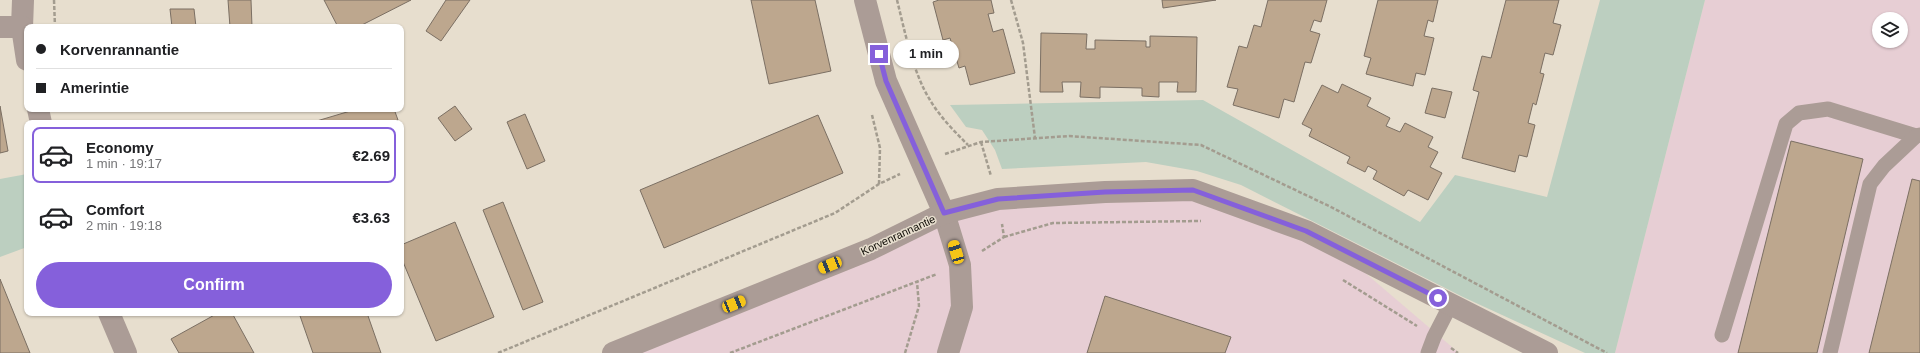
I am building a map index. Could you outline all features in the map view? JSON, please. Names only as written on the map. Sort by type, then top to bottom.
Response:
[{"type":"street","points":[[23,0],[22,27],[24,40]]},
{"type":"street","points":[[865,0],[886,81],[944,213],[960,265],[962,307],[948,353]]},
{"type":"street","points":[[0,27],[22,27]]},
{"type":"street","name":"Korvenrannantie","points":[[614,353],[871,249],[944,213],[998,199],[1105,192],[1193,190],[1306,231],[1547,353]]},
{"type":"street","points":[[110,316],[126,353]]},
{"type":"lane","points":[[1722,335],[1786,124],[1799,112],[1828,109],[1918,135]]},
{"type":"lane","points":[[1830,353],[1870,184],[1884,166],[1918,135]]},
{"type":"lane","points":[[1428,353],[1434,337],[1451,304]]},
{"type":"path","points":[[54,0],[55,24]]},
{"type":"path","points":[[897,0],[912,60],[930,100],[952,129],[968,145]]},
{"type":"path","points":[[1011,0],[1023,43],[1035,138]]},
{"type":"path","points":[[498,353],[835,213],[879,184],[923,163],[968,145],[981,142],[1069,136],[1201,145],[1331,207],[1607,353]]},
{"type":"path","points":[[1004,237],[1053,223],[1196,220],[1203,222]]},
{"type":"path","points":[[730,353],[960,265]]},
{"type":"path","points":[[1338,276],[1458,353]]},
{"type":"path","points":[[905,353],[919,306],[917,282]]},
{"type":"shaded area","points":[[1705,0],[1920,0],[1920,353],[1615,353]]},
{"type":"shaded area","points":[[1193,182],[1309,225],[1459,353],[607,353],[944,213]]},
{"type":"green space","points":[[1600,0],[1705,0],[1615,353],[1585,353],[1463,297],[1241,185],[1197,171],[1146,162],[1002,169],[995,150],[982,130],[966,127],[950,105],[1203,100],[1420,222],[1455,175],[1547,197]]},
{"type":"green space","points":[[24,175],[24,248],[0,257],[0,179]]},
{"type":"building","points":[[228,0],[251,0],[252,24],[230,24]]},
{"type":"building","points":[[324,0],[411,0],[364,24],[336,24]]},
{"type":"building","points":[[446,0],[470,0],[441,41],[426,31]]},
{"type":"building","points":[[751,0],[815,0],[831,71],[769,84]]},
{"type":"building","points":[[939,0],[991,0],[994,13],[988,14],[993,32],[1003,29],[1015,73],[970,85],[965,66],[959,68],[950,38],[943,40],[933,2]]},
{"type":"building","points":[[1162,0],[1216,0],[1163,8]]},
{"type":"building","points":[[1268,0],[1327,0],[1321,22],[1314,20],[1310,31],[1320,34],[1311,63],[1305,62],[1294,102],[1284,99],[1279,118],[1233,105],[1238,89],[1227,87],[1239,46],[1247,48],[1254,25],[1261,27]]},
{"type":"building","points":[[1378,0],[1438,0],[1433,22],[1428,20],[1424,36],[1434,38],[1425,75],[1416,73],[1413,86],[1366,74],[1371,58],[1364,56]]},
{"type":"building","points":[[1506,0],[1559,0],[1553,23],[1561,25],[1553,55],[1545,53],[1540,73],[1544,74],[1536,105],[1533,103],[1528,123],[1535,125],[1527,157],[1519,155],[1515,172],[1462,158],[1479,92],[1473,90],[1482,56],[1491,58]]},
{"type":"building","points":[[170,9],[194,9],[196,24],[172,24]]},
{"type":"building","points":[[1041,33],[1087,34],[1086,49],[1095,49],[1095,40],[1146,41],[1146,47],[1150,47],[1150,36],[1197,37],[1196,92],[1177,92],[1178,82],[1159,82],[1159,97],[1142,96],[1142,88],[1100,87],[1100,98],[1080,97],[1081,82],[1062,82],[1063,92],[1040,92]]},
{"type":"building","points":[[1342,84],[1371,98],[1367,106],[1390,118],[1386,126],[1400,132],[1405,123],[1433,137],[1428,147],[1438,152],[1430,167],[1442,173],[1428,200],[1408,190],[1404,196],[1373,179],[1377,171],[1368,166],[1365,172],[1347,163],[1350,157],[1309,136],[1312,129],[1302,124],[1322,85],[1338,93]]},
{"type":"building","points":[[1432,88],[1452,92],[1445,118],[1425,113]]},
{"type":"building","points":[[0,106],[8,151],[0,153]]},
{"type":"building","points":[[455,106],[472,129],[455,141],[438,118]]},
{"type":"building","points":[[347,112],[395,112],[398,120],[320,120]]},
{"type":"building","points":[[525,114],[545,161],[527,169],[507,122]]},
{"type":"building","points":[[818,115],[843,173],[664,248],[640,190]]},
{"type":"building","points":[[1791,141],[1863,159],[1817,353],[1738,353]]},
{"type":"building","points":[[1912,179],[1920,181],[1920,353],[1869,353]]},
{"type":"building","points":[[503,202],[543,302],[523,310],[483,210]]},
{"type":"building","points":[[455,222],[494,317],[436,341],[404,264],[404,244]]},
{"type":"building","points":[[0,279],[30,353],[0,353]]},
{"type":"building","points":[[1105,296],[1231,337],[1225,353],[1087,353]]},
{"type":"building","points":[[213,316],[234,316],[254,353],[179,353],[171,339]]},
{"type":"building","points":[[300,316],[368,316],[381,353],[313,353]]},
{"type":"route","points":[[879,54],[886,81],[944,213],[998,199],[1105,192],[1193,190],[1306,231],[1438,298]]}]
